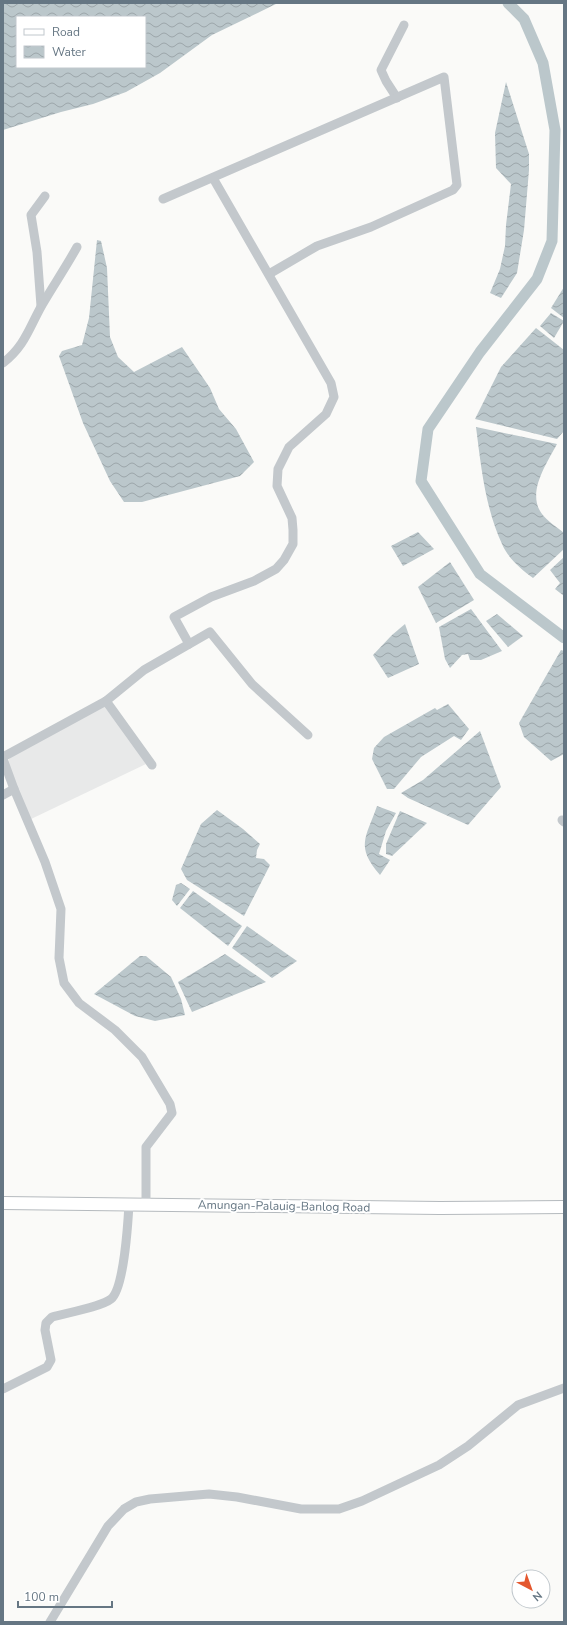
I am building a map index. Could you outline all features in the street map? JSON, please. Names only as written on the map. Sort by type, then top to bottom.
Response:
[{"type":"main road","name":"Amungan-Palauig-Banlog Road","points":[[3,1203],[440,1208],[564,1207]]},
{"type":"street","points":[[397,98],[381,70],[404,25]]},
{"type":"street","points":[[164,199],[246,162],[444,78],[457,185],[453,190],[371,227],[317,246],[269,274]]},
{"type":"street","points":[[189,644],[174,617],[211,597],[254,581],[276,569],[293,544],[292,518],[277,486],[278,469],[289,447],[326,414],[334,397],[331,383],[213,178]]},
{"type":"street","points":[[41,306],[37,252],[31,215],[45,196]]},
{"type":"street","points":[[3,363],[13,355],[31,330],[41,306],[77,247]]},
{"type":"street","points":[[146,1204],[146,1147],[172,1113],[170,1104],[142,1056],[115,1030],[78,1003],[64,983],[59,958],[60,909],[45,862],[14,789],[3,758],[106,701],[144,670],[210,632],[252,684],[308,735]]},
{"type":"street","points":[[106,701],[152,765]]},
{"type":"street","points":[[3,795],[14,789]]},
{"type":"street","points":[[3,1389],[47,1367],[51,1360],[45,1330],[46,1323],[52,1317],[106,1302],[116,1294],[127,1245],[129,1204]]},
{"type":"street","points":[[50,1622],[108,1526],[124,1509],[136,1502],[150,1499],[209,1494],[237,1497],[301,1509],[339,1509],[362,1501],[439,1465],[468,1446],[518,1405],[564,1388]]},
{"type":"shaded area","points":[[103,705],[131,740],[146,764],[29,820],[7,763],[12,754]]},
{"type":"water","points":[[3,3],[278,3],[212,35],[160,73],[126,92],[93,104],[3,130]]},
{"type":"water","points":[[506,82],[529,154],[529,170],[524,230],[517,273],[501,298],[490,293],[500,269],[505,246],[511,184],[496,168],[495,133]]},
{"type":"water","points":[[97,240],[101,241],[107,268],[110,337],[118,357],[134,372],[182,347],[210,388],[219,409],[236,429],[254,462],[240,476],[142,502],[124,502],[110,481],[83,423],[59,356],[62,351],[82,345],[89,318]]},
{"type":"water","points":[[564,287],[564,318],[551,308]]},
{"type":"water","points":[[551,313],[564,321],[554,338],[540,326]]},
{"type":"water","points":[[536,328],[564,350],[564,431],[557,439],[475,419],[501,367]]},
{"type":"water","points":[[476,427],[557,444],[540,478],[536,497],[538,506],[544,517],[564,533],[564,549],[533,578],[511,559],[496,530],[484,486]]},
{"type":"water","points":[[418,532],[434,549],[403,566],[391,546]]},
{"type":"water","points":[[564,557],[564,596],[555,589],[560,583],[550,570]]},
{"type":"water","points":[[450,562],[474,600],[436,623],[418,587]]},
{"type":"water","points":[[471,609],[502,651],[481,660],[470,660],[468,654],[462,655],[450,668],[445,659],[439,627]]},
{"type":"water","points":[[497,614],[523,636],[508,647],[486,621]]},
{"type":"water","points":[[405,624],[419,664],[388,678],[373,655]]},
{"type":"water","points":[[561,650],[564,651],[564,754],[551,761],[524,737],[519,723]]},
{"type":"water","points":[[448,704],[469,729],[461,740],[454,736],[421,757],[394,789],[387,789],[372,759],[374,748],[384,737],[435,708],[437,710]]},
{"type":"water","points":[[480,731],[501,787],[468,825],[408,798],[401,793],[423,780]]},
{"type":"water","points":[[377,806],[396,813],[386,831],[379,854],[390,860],[380,875],[372,865],[365,849],[367,834]]},
{"type":"water","points":[[217,810],[243,829],[260,844],[257,850],[256,858],[264,859],[270,865],[244,916],[187,880],[181,869],[201,824]]},
{"type":"water","points":[[400,811],[427,823],[392,856],[386,854],[386,844]]},
{"type":"water","points":[[181,883],[190,889],[177,906],[172,900],[176,885]]},
{"type":"water","points":[[193,891],[242,926],[228,946],[180,908]]},
{"type":"water","points":[[247,926],[297,961],[272,978],[232,948]]},
{"type":"water","points":[[225,954],[266,982],[192,1012],[178,982]]},
{"type":"water","points":[[140,956],[146,956],[171,977],[181,999],[185,1015],[155,1021],[135,1016],[94,994]]},
{"type":"waterway","points":[[508,3],[524,19],[543,63],[555,130],[552,241],[537,279],[480,352],[428,429],[421,481],[480,574],[564,638]]}]
